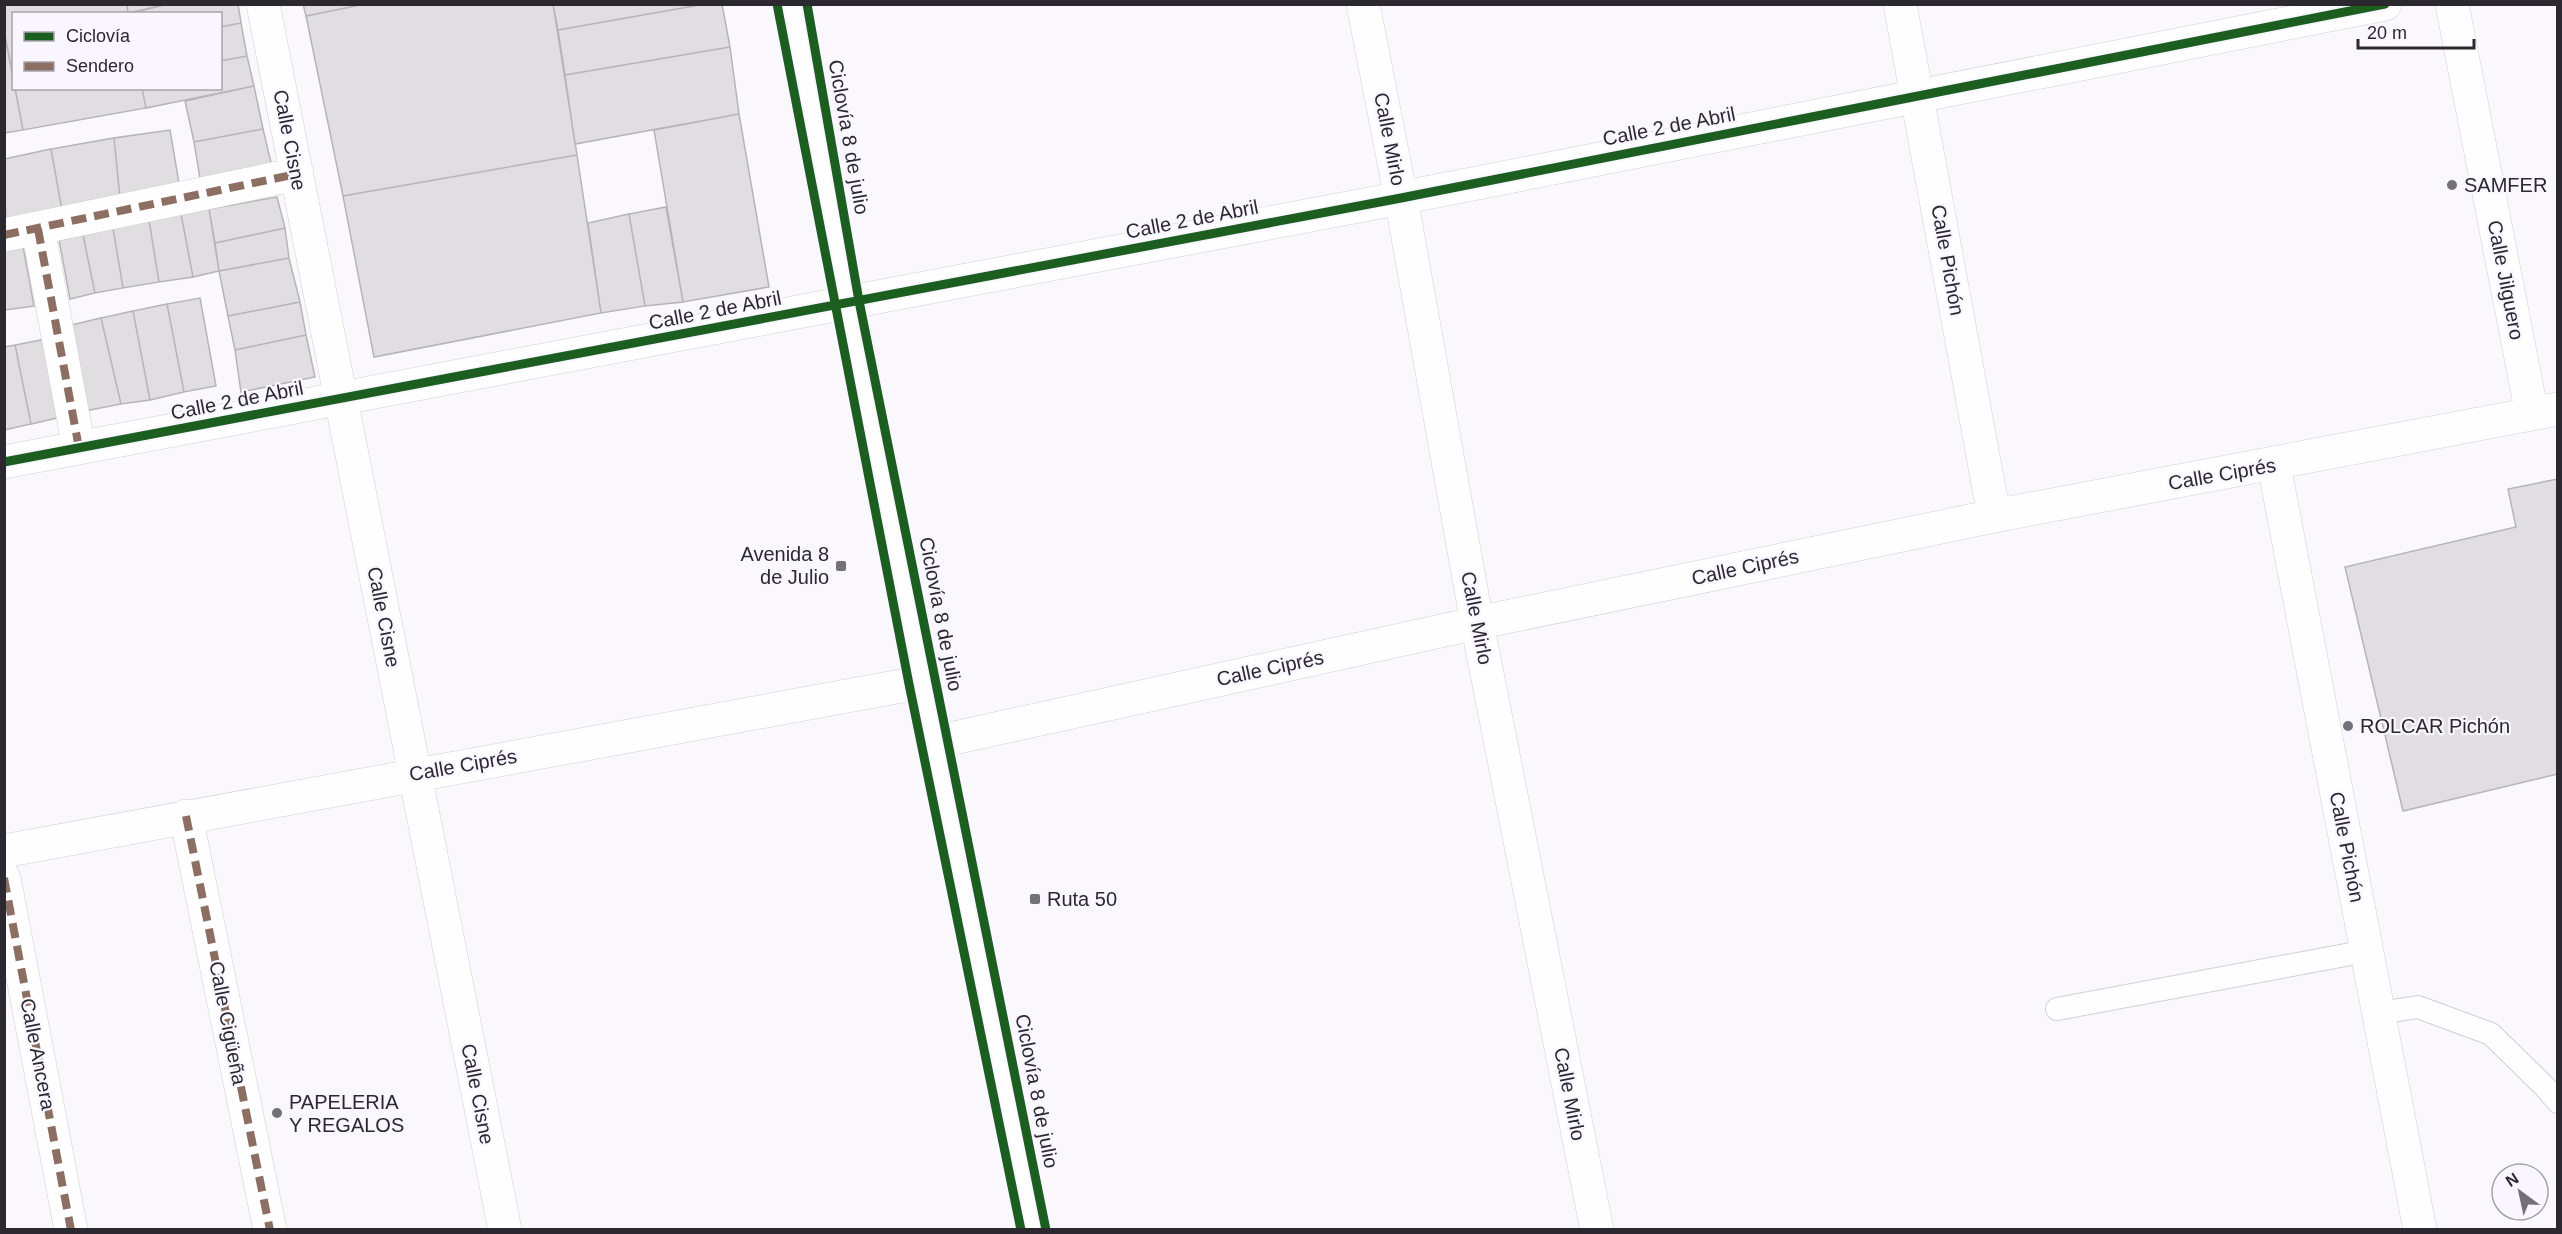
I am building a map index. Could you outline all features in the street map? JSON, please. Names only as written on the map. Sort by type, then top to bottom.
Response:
[{"type":"street","name":"Calle Cisne","points":[[263,4],[505,1230]]},
{"type":"street","points":[[790,4],[923,682],[1034,1230]]},
{"type":"street","name":"Calle Mirlo","points":[[1363,4],[1401,198],[1478,622],[1597,1230]]},
{"type":"street","name":"Calle Pichón","points":[[1900,4],[1994,516]]},
{"type":"street","name":"Calle 2 de Abril","points":[[4,462],[1401,198],[2385,4]]},
{"type":"street","name":"Calle Jilguero","points":[[2452,4],[2545,411]]},
{"type":"street","points":[[4,235],[297,174]]},
{"type":"street","points":[[38,229],[79,448]]},
{"type":"street","name":"Calle Ciprés","points":[[936,742],[1478,622],[1994,516],[2274,465],[2545,411]]},
{"type":"street","name":"Calle Pichón","points":[[2274,465],[2420,1230]]},
{"type":"street","name":"Calle Ciprés","points":[[4,851],[923,682]]},
{"type":"street","name":"Calle Cigüeña","points":[[186,816],[270,1230]]},
{"type":"street","name":"Calle Ancera","points":[[4,878],[71,1230]]},
{"type":"lane","points":[[2057,1009],[2367,951]]},
{"type":"lane","points":[[2379,1013],[2418,1007],[2491,1034],[2558,1102]]},
{"type":"building","points":[[4,4],[127,4],[128,12],[12,12],[12,70],[4,31]]},
{"type":"building","points":[[127,4],[168,4],[132,12],[128,12]]},
{"type":"building","points":[[168,4],[238,4],[241,23],[222,27],[222,12],[136,12]]},
{"type":"building","points":[[303,4],[365,4],[306,16]]},
{"type":"building","points":[[365,4],[553,4],[577,155],[343,196],[306,16]]},
{"type":"building","points":[[553,4],[705,4],[558,30]]},
{"type":"building","points":[[705,4],[722,4],[730,47],[565,75],[558,30]]},
{"type":"building","points":[[241,23],[247,56],[222,61],[222,27]]},
{"type":"building","points":[[4,31],[12,73],[12,90],[15,90],[23,130],[4,133]]},
{"type":"building","points":[[730,47],[739,114],[575,144],[565,75]]},
{"type":"building","points":[[247,56],[254,86],[146,108],[142,90],[222,90],[222,61]]},
{"type":"building","points":[[254,86],[263,129],[194,142],[185,101]]},
{"type":"building","points":[[15,90],[142,90],[146,108],[23,130]]},
{"type":"building","points":[[739,114],[769,287],[683,302],[654,130]]},
{"type":"building","points":[[263,129],[273,171],[201,184],[194,142]]},
{"type":"building","points":[[170,130],[180,189],[120,198],[114,138]]},
{"type":"building","points":[[114,138],[120,198],[62,210],[51,149]]},
{"type":"building","points":[[51,149],[62,210],[6,222],[4,159]]},
{"type":"building","points":[[577,155],[601,313],[374,357],[343,196]]},
{"type":"building","points":[[277,197],[285,228],[215,243],[209,209]]},
{"type":"building","points":[[666,207],[683,302],[645,306],[629,214]]},
{"type":"building","points":[[209,209],[219,271],[193,277],[181,214]]},
{"type":"building","points":[[181,214],[193,277],[159,282],[149,220]]},
{"type":"building","points":[[629,214],[645,306],[601,313],[588,223]]},
{"type":"building","points":[[149,220],[159,282],[123,288],[113,228]]},
{"type":"building","points":[[113,228],[123,288],[95,293],[83,235]]},
{"type":"building","points":[[285,228],[289,258],[219,271],[215,243]]},
{"type":"building","points":[[83,235],[95,293],[70,299],[59,240]]},
{"type":"building","points":[[22,241],[34,306],[5,310],[4,244]]},
{"type":"building","points":[[289,258],[300,302],[228,316],[219,271]]},
{"type":"building","points":[[200,298],[216,386],[184,392],[167,304]]},
{"type":"building","points":[[300,302],[306,335],[235,350],[228,316]]},
{"type":"building","points":[[167,304],[184,392],[150,400],[133,311]]},
{"type":"building","points":[[133,311],[150,400],[121,404],[101,318]]},
{"type":"building","points":[[101,318],[121,404],[85,411],[67,326]]},
{"type":"building","points":[[306,335],[315,377],[241,392],[235,350]]},
{"type":"building","points":[[51,338],[66,416],[31,424],[15,345]]},
{"type":"building","points":[[15,345],[31,424],[4,430],[4,347]]},
{"type":"building","points":[[2558,479],[2558,774],[2403,811],[2345,567],[2516,527],[2508,489]]},
{"type":"marked path","points":[[4,235],[297,174]]},
{"type":"marked path","points":[[38,229],[79,448]]},
{"type":"marked path","points":[[186,816],[270,1230]]},
{"type":"marked path","points":[[4,878],[71,1230]]},
{"type":"cycle path","points":[[777,4],[909,684],[1021,1230]]},
{"type":"cycle path","name":"Ciclovía 8 de julio","points":[[807,4],[859,301],[1046,1230]]},
{"type":"cycle path","points":[[4,462],[1401,198],[2385,4]]},
{"type":"place","name":"SAMFER","points":[[2452,185]]},
{"type":"place","name":"Avenida 8 de Julio","points":[[841,566]]},
{"type":"place","name":"ROLCAR Pichón","points":[[2348,726]]},
{"type":"place","name":"Ruta 50","points":[[1035,899]]},
{"type":"place","name":"PAPELERIA Y REGALOS","points":[[277,1113]]}]
